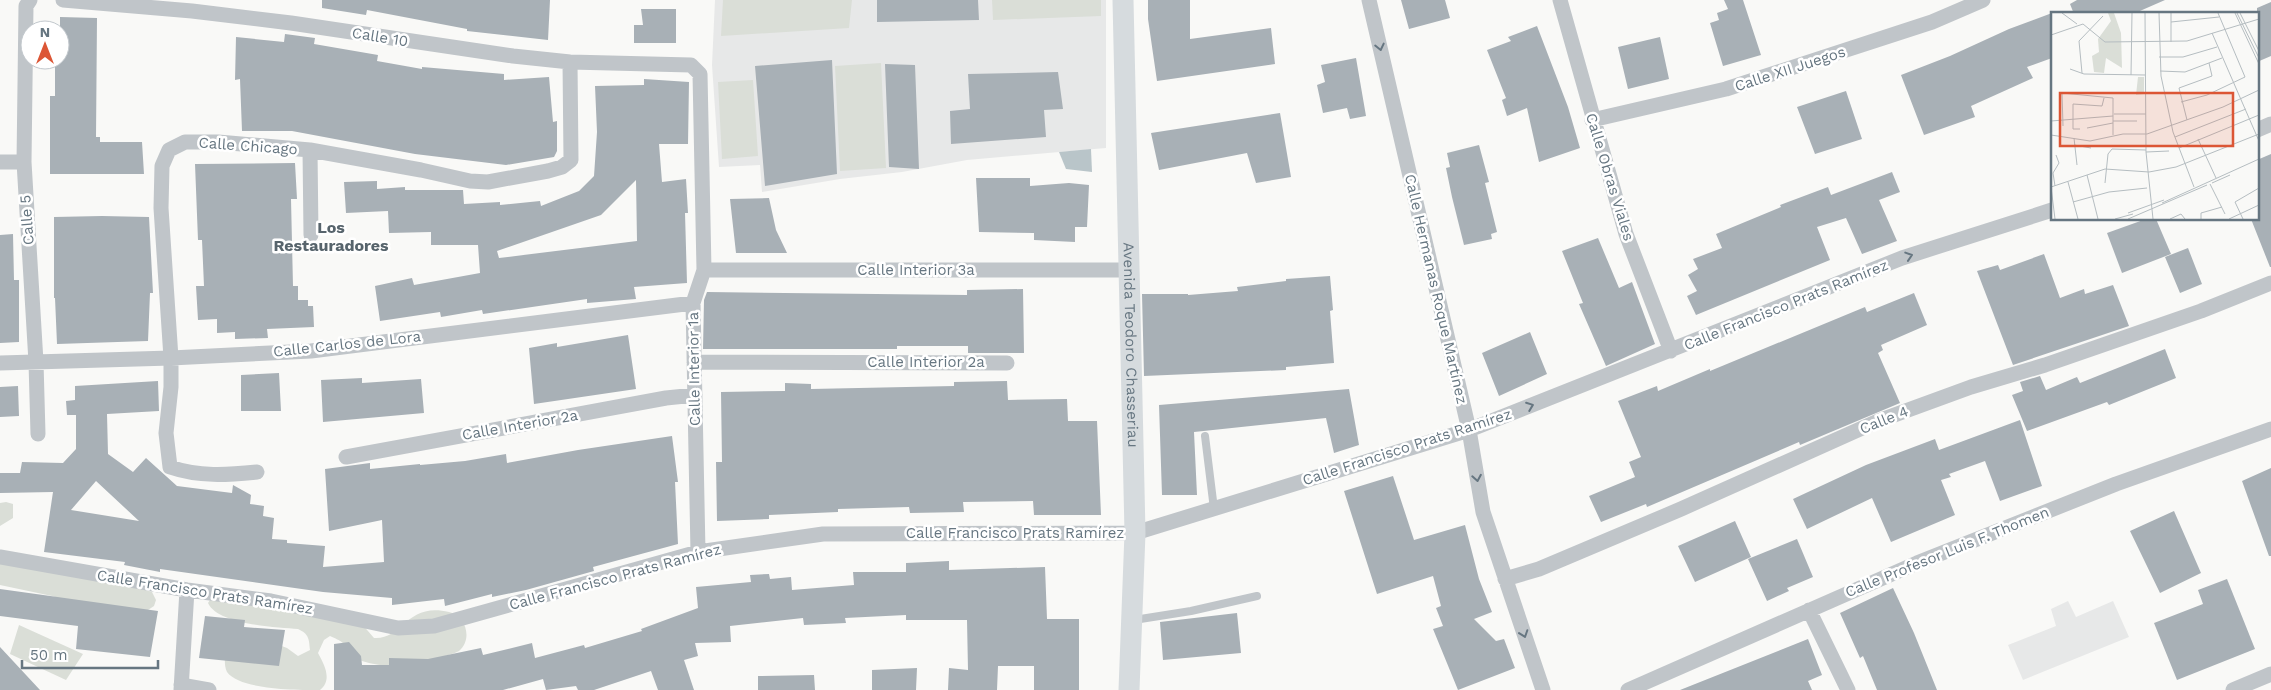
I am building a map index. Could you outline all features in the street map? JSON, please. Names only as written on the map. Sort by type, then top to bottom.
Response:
[{"type":"street","name":"Calle 10","points":[[63,0],[271,20],[430,45],[570,62],[692,65],[696,68]]},
{"type":"street","name":"Avenida Teodoro Chasseriau","points":[[1123,0],[1135,533],[1129,690]]},
{"type":"street","name":"Calle Hermanas Roque Martínez","points":[[1369,0],[1469,430],[1483,512],[1544,690]]},
{"type":"street","name":"Calle Obras Viales","points":[[1560,0],[1592,120],[1626,234],[1671,351]]},
{"type":"street","name":"Calle XII Juegos","points":[[1592,120],[1726,89],[1932,22],[1983,0]]},
{"type":"street","name":"Calle 5","points":[[28,3],[24,162],[36,362],[38,434]]},
{"type":"street","name":"Calle Chicago","points":[[257,472],[220,476],[184,472],[170,467],[166,434],[171,387],[171,358],[161,208],[162,166],[169,150],[185,142],[218,142],[310,150],[470,181],[488,182],[515,179],[562,167],[571,160],[570,62]]},
{"type":"street","name":"Calle Interior 1a","points":[[696,68],[700,74],[704,270],[693,303],[698,552]]},
{"type":"street","points":[[2258,130],[2271,124]]},
{"type":"street","points":[[310,150],[311,235]]},
{"type":"street","points":[[0,162],[24,162]]},
{"type":"street","name":"Calle Francisco Prats Ramírez","points":[[0,558],[187,590],[271,601],[398,628],[434,626],[698,552],[823,534],[1135,533],[1469,430],[1902,258],[2051,210]]},
{"type":"street","name":"Calle Interior 3a","points":[[704,270],[1128,270]]},
{"type":"street","name":"Calle 4","points":[[1505,579],[1539,570],[1878,421],[1971,387],[2045,365],[2201,311],[2271,283]]},
{"type":"street","name":"Calle Carlos de Lora","points":[[0,363],[171,358],[311,350],[693,303]]},
{"type":"street","name":"Calle Interior 2a","points":[[694,362],[1008,363]]},
{"type":"street","name":"Calle Interior 2a","points":[[346,457],[666,398],[695,395]]},
{"type":"street","name":"Calle Profesor Luis F. Thomen","points":[[1628,690],[1917,562],[2078,499],[2271,429]]},
{"type":"street","points":[[187,590],[181,688],[209,690]]},
{"type":"street","points":[[1809,610],[1848,690]]},
{"type":"street","points":[[2233,690],[2271,674]]},
{"type":"lane","points":[[1205,436],[1214,509]]},
{"type":"lane","points":[[1132,620],[1191,611],[1257,596]]},
{"type":"shaded area","points":[[715,0],[1106,0],[1106,148],[967,160],[902,172],[840,179],[762,192],[760,165],[719,167],[712,65]]},
{"type":"shaded area","points":[[723,0],[852,0],[849,28],[721,36]]},
{"type":"shaded area","points":[[992,0],[1101,0],[1101,16],[993,20]]},
{"type":"shaded area","points":[[881,63],[886,168],[840,171],[835,66]]},
{"type":"shaded area","points":[[753,80],[758,156],[722,159],[718,82]]},
{"type":"shaded area","points":[[1091,149],[1092,172],[1066,169],[1059,152]]},
{"type":"shaded area","points":[[0,503],[13,504],[13,518],[0,526]]},
{"type":"shaded area","points":[[0,560],[137,587],[152,592],[156,600],[154,606],[142,614],[90,608],[52,596],[0,585]]},
{"type":"shaded area","points":[[212,597],[355,616],[374,638],[384,637],[392,633],[414,616],[423,612],[435,610],[449,612],[460,618],[466,628],[466,640],[459,651],[455,653],[427,662],[394,666],[373,664],[359,660],[342,642],[330,636],[324,640],[318,653],[325,667],[327,677],[324,686],[320,690],[256,686],[234,678],[227,672],[225,653],[266,640],[287,648],[298,656],[310,650],[308,637],[298,629],[248,624],[223,616],[208,603]]},
{"type":"shaded area","points":[[2068,601],[2076,617],[2113,601],[2129,637],[2023,680],[2008,645],[2056,626],[2051,609]]},
{"type":"shaded area","points":[[19,625],[83,654],[66,680],[10,654]]},
{"type":"building","points":[[322,0],[550,0],[548,40],[467,31],[467,29],[367,10],[366,15],[322,8]]},
{"type":"building","points":[[877,0],[978,0],[979,20],[877,22]]},
{"type":"building","points":[[1148,0],[1190,0],[1190,39],[1271,28],[1275,64],[1157,81],[1148,19]]},
{"type":"building","points":[[1401,0],[1445,0],[1450,18],[1409,29]]},
{"type":"building","points":[[1724,0],[1743,0],[1761,55],[1723,66],[1710,23],[1719,20],[1717,13],[1728,9]]},
{"type":"building","points":[[2077,0],[2165,0],[2138,12],[2073,12],[2070,4]]},
{"type":"building","points":[[2271,2],[2271,56],[2258,62],[2258,12],[2257,8]]},
{"type":"building","points":[[641,9],[676,9],[676,43],[634,43],[634,25],[643,25]]},
{"type":"building","points":[[2051,13],[2051,58],[2027,67],[2033,78],[1971,106],[1975,117],[1924,135],[1901,75],[1950,56],[2009,29]]},
{"type":"building","points":[[60,17],[97,18],[96,137],[100,137],[100,142],[142,142],[144,174],[50,174],[50,96],[55,96],[55,70],[70,70],[70,20],[60,20]]},
{"type":"building","points":[[1537,26],[1568,107],[1580,148],[1539,162],[1527,108],[1507,116],[1502,100],[1506,98],[1487,50],[1511,41],[1508,37]]},
{"type":"building","points":[[285,34],[315,38],[314,44],[378,55],[377,61],[422,69],[422,67],[504,74],[504,80],[549,77],[553,122],[557,121],[557,151],[554,157],[506,165],[415,154],[292,131],[242,131],[240,79],[235,80],[236,37],[284,42]]},
{"type":"building","points":[[1660,37],[1669,79],[1628,89],[1618,47]]},
{"type":"building","points":[[1356,58],[1366,116],[1350,119],[1347,108],[1323,113],[1317,85],[1325,82],[1321,65]]},
{"type":"building","points":[[832,60],[837,174],[765,186],[755,66]]},
{"type":"building","points":[[885,64],[915,65],[919,169],[889,167]]},
{"type":"building","points":[[1058,72],[1063,109],[1044,110],[1046,137],[951,144],[950,111],[970,109],[968,74]]},
{"type":"building","points":[[644,79],[689,82],[688,144],[659,144],[662,182],[686,179],[688,213],[685,213],[687,283],[634,287],[636,299],[587,303],[587,299],[483,314],[482,310],[441,317],[440,312],[380,321],[375,286],[412,278],[414,285],[480,273],[478,245],[431,245],[431,232],[389,233],[388,211],[346,213],[344,182],[377,181],[377,189],[405,187],[405,190],[463,190],[464,204],[500,202],[500,205],[540,201],[541,206],[579,191],[594,176],[597,132],[595,86],[644,85]],"holes":[[[636,180],[637,241],[499,258],[497,251],[601,215]]]},
{"type":"building","points":[[1846,91],[1862,139],[1815,154],[1797,107]]},
{"type":"building","points":[[1280,113],[1291,177],[1256,183],[1247,153],[1159,170],[1151,133]]},
{"type":"building","points":[[1479,145],[1489,182],[1485,183],[1497,232],[1491,234],[1492,239],[1464,245],[1446,168],[1450,167],[1447,153]]},
{"type":"building","points":[[2271,154],[2271,267],[2251,220],[2258,220],[2258,160]]},
{"type":"building","points":[[295,163],[297,199],[291,199],[293,286],[298,286],[298,300],[308,300],[308,306],[313,306],[314,327],[267,329],[268,338],[235,339],[235,332],[217,333],[217,319],[198,320],[196,286],[204,286],[202,240],[198,240],[195,164]]},
{"type":"building","points":[[1892,172],[1900,192],[1879,200],[1897,241],[1862,254],[1846,218],[1817,227],[1830,260],[1696,315],[1687,296],[1697,291],[1688,275],[1698,269],[1693,259],[1722,248],[1716,234],[1781,207],[1780,205],[1828,187],[1831,195]]},
{"type":"building","points":[[976,178],[1030,178],[1030,186],[1069,183],[1089,185],[1087,227],[1075,227],[1075,242],[1034,240],[1034,233],[979,232]]},
{"type":"building","points":[[769,198],[776,230],[787,253],[736,253],[730,199]]},
{"type":"building","points":[[54,217],[149,217],[153,293],[150,293],[148,341],[57,344],[54,298]]},
{"type":"building","points":[[2143,220],[2156,220],[2171,254],[2122,273],[2107,233]]},
{"type":"building","points":[[13,234],[14,280],[19,280],[19,342],[0,343],[0,235]]},
{"type":"building","points":[[1598,238],[1619,288],[1632,282],[1655,344],[1606,366],[1579,304],[1583,303],[1562,251]]},
{"type":"building","points":[[2188,248],[2202,284],[2180,293],[2165,257]]},
{"type":"building","points":[[2044,254],[2060,298],[2084,289],[2085,294],[2113,285],[2129,326],[2013,365],[1977,271],[1998,265],[2000,270]]},
{"type":"building","points":[[1330,276],[1333,310],[1330,311],[1334,363],[1286,367],[1286,370],[1144,376],[1142,294],[1188,295],[1238,291],[1237,287],[1286,281],[1286,279]]},
{"type":"building","points":[[1023,289],[1024,353],[968,353],[968,346],[897,346],[897,349],[703,349],[704,300],[707,292],[967,295],[967,290]]},
{"type":"building","points":[[1914,293],[1927,325],[1881,345],[1883,350],[1878,353],[1900,403],[1800,445],[1799,442],[1647,507],[1646,504],[1601,522],[1589,496],[1635,477],[1629,462],[1641,457],[1618,401],[1657,386],[1658,391],[1865,307],[1867,312]]},
{"type":"building","points":[[1530,332],[1547,374],[1499,396],[1482,353]]},
{"type":"building","points":[[628,335],[636,389],[534,404],[529,348],[557,343],[557,347]]},
{"type":"building","points":[[2165,349],[2176,378],[2109,405],[2107,402],[2027,431],[2012,395],[2023,391],[2020,382],[2040,376],[2046,390],[2077,377],[2080,383]]},
{"type":"building","points":[[279,373],[281,411],[241,411],[241,375]]},
{"type":"building","points":[[362,378],[362,383],[421,379],[424,413],[323,422],[321,380]]},
{"type":"building","points":[[158,381],[159,411],[107,414],[108,454],[133,472],[146,458],[177,486],[232,493],[233,485],[251,495],[250,504],[264,506],[263,516],[274,518],[272,539],[287,540],[287,543],[325,546],[323,567],[384,562],[382,520],[329,531],[325,469],[370,463],[370,469],[420,465],[465,461],[506,454],[507,463],[672,436],[678,482],[675,482],[678,544],[593,567],[594,571],[526,590],[492,597],[492,594],[445,606],[444,599],[392,605],[392,598],[323,592],[160,569],[160,572],[124,565],[125,562],[44,552],[53,492],[0,493],[0,473],[20,473],[22,462],[63,463],[76,449],[76,415],[67,415],[66,401],[75,400],[75,386]],"holes":[[[96,481],[139,521],[71,510]]]},
{"type":"building","points":[[1007,381],[1008,400],[1067,399],[1068,421],[1097,421],[1101,515],[1034,515],[1033,501],[963,502],[964,512],[910,513],[909,507],[838,509],[838,512],[769,515],[769,519],[717,521],[716,462],[722,462],[721,392],[785,391],[785,383],[811,384],[811,389],[954,386],[954,382]]},
{"type":"building","points":[[18,386],[19,416],[0,417],[0,387]]},
{"type":"building","points":[[1349,389],[1359,445],[1334,453],[1326,418],[1194,432],[1197,495],[1162,495],[1159,405]]},
{"type":"building","points":[[2020,420],[2042,486],[2000,501],[1985,461],[1949,474],[1951,477],[1941,480],[1955,515],[1891,542],[1872,498],[1807,529],[1793,499],[1866,465],[1935,439],[1939,450]]},
{"type":"building","points":[[2271,468],[2271,556],[2269,556],[2242,481]]},
{"type":"building","points":[[1393,476],[1414,540],[1465,525],[1479,579],[1492,612],[1474,619],[1496,641],[1504,639],[1515,668],[1458,690],[1433,629],[1443,626],[1436,608],[1441,606],[1433,576],[1377,594],[1344,491]]},
{"type":"building","points":[[2174,511],[2201,573],[2160,593],[2130,531]]},
{"type":"building","points":[[1735,521],[1751,557],[1695,582],[1678,546]]},
{"type":"building","points":[[1797,539],[1813,577],[1787,588],[1789,591],[1767,601],[1748,559]]},
{"type":"building","points":[[949,561],[949,570],[1045,567],[1047,619],[1079,619],[1079,690],[1034,690],[1034,666],[998,666],[997,690],[948,690],[949,668],[968,670],[967,620],[906,620],[906,615],[845,618],[846,623],[804,625],[803,618],[730,626],[731,642],[695,643],[698,656],[684,660],[694,690],[658,690],[651,671],[594,690],[578,690],[576,686],[546,690],[543,679],[503,690],[334,690],[334,644],[349,642],[361,656],[362,665],[389,665],[389,658],[428,659],[481,648],[483,655],[532,643],[535,658],[584,645],[585,648],[642,631],[641,629],[698,608],[696,587],[751,582],[750,575],[769,574],[770,579],[791,577],[792,590],[854,585],[853,572],[906,572],[906,563]]},
{"type":"building","points":[[2227,579],[2255,649],[2177,680],[2154,623],[2203,604],[2198,590]]},
{"type":"building","points":[[1893,588],[1937,690],[1877,690],[1863,656],[1860,658],[1840,613]]},
{"type":"building","points":[[0,589],[158,611],[150,657],[76,649],[78,626],[0,616]]},
{"type":"building","points":[[1237,613],[1241,653],[1163,660],[1160,622]]},
{"type":"building","points":[[205,616],[245,620],[244,627],[285,630],[279,666],[199,658]]},
{"type":"building","points":[[1808,639],[1822,675],[1808,681],[1812,690],[1680,690]]},
{"type":"building","points":[[0,647],[40,690],[0,690]]},
{"type":"building","points":[[917,668],[916,690],[872,690],[872,670]]},
{"type":"building","points":[[814,675],[815,690],[758,690],[758,676]]},
{"type":"district","name":"Los Restauradores","points":[[331,236]]}]
